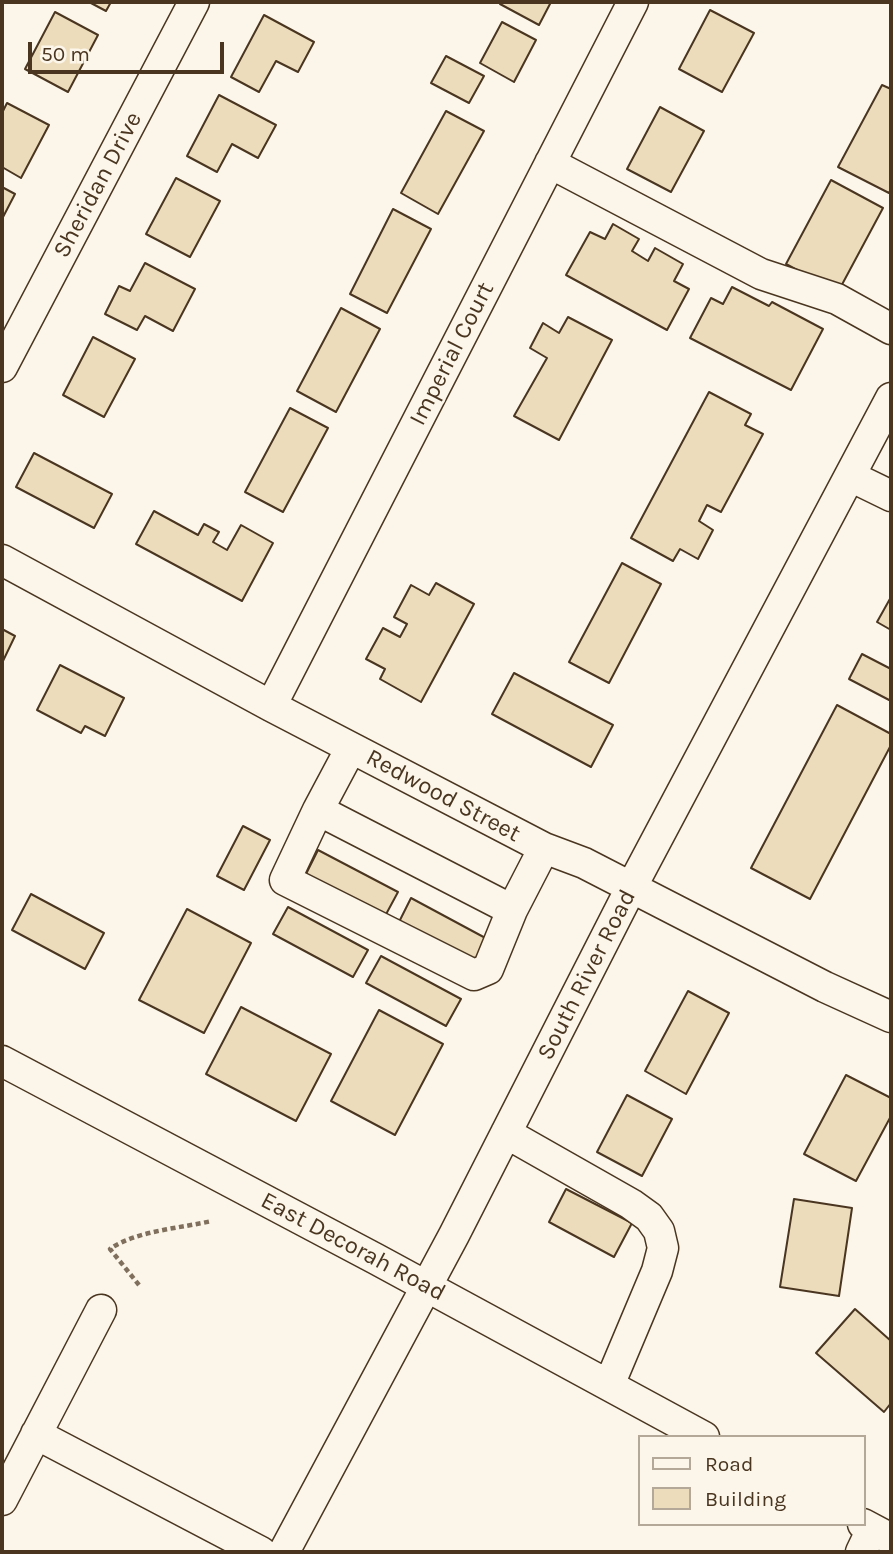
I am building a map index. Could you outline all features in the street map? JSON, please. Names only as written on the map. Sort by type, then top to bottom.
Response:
[{"type":"street","name":"Sheridan Drive","points":[[2,367],[194,2]]},
{"type":"street","name":"Imperial Court","points":[[271,706],[633,2]]},
{"type":"street","points":[[550,163],[761,274],[837,299],[891,329]]},
{"type":"street","name":"South River Road","points":[[284,1552],[891,398]]},
{"type":"street","points":[[850,476],[891,496]]},
{"type":"street","name":"Redwood Street","points":[[2,560],[271,706],[544,849],[584,863],[825,988],[891,1017]]},
{"type":"street","points":[[351,748],[285,880],[474,975],[488,970],[512,910],[544,849]]},
{"type":"street","points":[[318,810],[512,910]]},
{"type":"street","name":"East Decorah Road","points":[[2,1061],[700,1435]]},
{"type":"street","points":[[506,1133],[631,1204],[649,1217],[659,1231],[663,1248],[657,1271],[609,1385]]},
{"type":"street","points":[[2,1500],[101,1310]]},
{"type":"street","points":[[36,1434],[261,1552]]},
{"type":"path","points":[[139,1285],[110,1249],[122,1240],[212,1221]]},
{"type":"building","points":[[89,2],[111,2],[106,11]]},
{"type":"building","points":[[551,2],[539,25],[500,4]]},
{"type":"building","points":[[710,10],[754,33],[722,92],[679,69]]},
{"type":"building","points":[[55,12],[98,35],[68,92],[25,69]]},
{"type":"building","points":[[264,15],[314,42],[298,72],[276,61],[259,92],[231,77]]},
{"type":"building","points":[[502,22],[536,40],[514,82],[480,63]]},
{"type":"building","points":[[446,56],[484,76],[469,103],[431,83]]},
{"type":"building","points":[[882,85],[891,89],[889,193],[838,167]]},
{"type":"building","points":[[219,95],[276,125],[258,158],[232,144],[217,172],[187,156]]},
{"type":"building","points":[[7,103],[49,125],[21,178],[2,167],[2,113]]},
{"type":"building","points":[[660,107],[704,131],[671,192],[627,169]]},
{"type":"building","points":[[446,111],[484,131],[438,214],[401,193]]},
{"type":"building","points":[[176,178],[220,201],[190,257],[146,234]]},
{"type":"building","points":[[831,180],[883,208],[838,292],[786,264]]},
{"type":"building","points":[[2,187],[15,194],[2,219]]},
{"type":"building","points":[[393,209],[431,229],[387,313],[350,294]]},
{"type":"building","points":[[613,224],[639,239],[632,251],[648,261],[655,248],[683,264],[674,281],[689,289],[667,330],[566,275],[590,232],[605,239]]},
{"type":"building","points":[[145,263],[195,289],[173,331],[145,316],[137,330],[105,314],[119,286],[130,291]]},
{"type":"building","points":[[732,287],[769,306],[772,302],[823,329],[791,390],[690,338],[711,298],[723,304]]},
{"type":"building","points":[[341,308],[380,329],[336,412],[297,391]]},
{"type":"building","points":[[568,317],[612,340],[559,440],[514,416],[547,358],[530,348],[543,323],[559,333]]},
{"type":"building","points":[[93,337],[135,359],[104,417],[63,395]]},
{"type":"building","points":[[709,392],[751,414],[745,425],[763,434],[721,512],[707,505],[699,521],[713,530],[698,559],[680,549],[673,561],[631,538]]},
{"type":"building","points":[[290,408],[328,428],[283,512],[245,492]]},
{"type":"building","points":[[34,453],[112,494],[94,528],[16,487]]},
{"type":"building","points":[[154,511],[198,535],[204,524],[219,532],[213,542],[227,550],[241,525],[273,543],[242,601],[136,544]]},
{"type":"building","points":[[622,563],[661,584],[609,683],[569,662]]},
{"type":"building","points":[[436,583],[474,604],[421,702],[380,679],[385,669],[366,659],[383,628],[400,637],[407,624],[394,617],[411,585],[429,595]]},
{"type":"building","points":[[891,597],[891,630],[877,622]]},
{"type":"building","points":[[2,629],[15,636],[2,663]]},
{"type":"building","points":[[862,654],[891,669],[891,701],[849,679]]},
{"type":"building","points":[[60,665],[124,698],[105,736],[85,726],[81,733],[37,710]]},
{"type":"building","points":[[514,673],[613,725],[591,767],[492,714]]},
{"type":"building","points":[[837,705],[891,734],[891,745],[810,899],[751,868]]},
{"type":"building","points":[[243,826],[270,840],[244,890],[217,876]]},
{"type":"building","points":[[318,850],[398,892],[384,918],[305,876]]},
{"type":"building","points":[[31,894],[104,933],[85,969],[12,930]]},
{"type":"building","points":[[411,898],[491,941],[478,967],[398,924]]},
{"type":"building","points":[[288,907],[368,950],[353,977],[273,934]]},
{"type":"building","points":[[187,909],[251,943],[204,1033],[139,1000]]},
{"type":"building","points":[[381,956],[461,999],[446,1026],[366,983]]},
{"type":"building","points":[[688,991],[729,1013],[686,1094],[645,1071]]},
{"type":"building","points":[[241,1007],[331,1054],[296,1121],[206,1074]]},
{"type":"building","points":[[379,1010],[443,1044],[395,1135],[331,1101]]},
{"type":"building","points":[[846,1075],[891,1098],[891,1116],[856,1181],[804,1154]]},
{"type":"building","points":[[627,1095],[672,1119],[642,1176],[597,1152]]},
{"type":"building","points":[[566,1189],[632,1223],[614,1257],[549,1222]]},
{"type":"building","points":[[794,1199],[852,1208],[839,1296],[780,1287]]},
{"type":"building","points":[[855,1309],[891,1341],[891,1403],[884,1412],[816,1353]]}]
